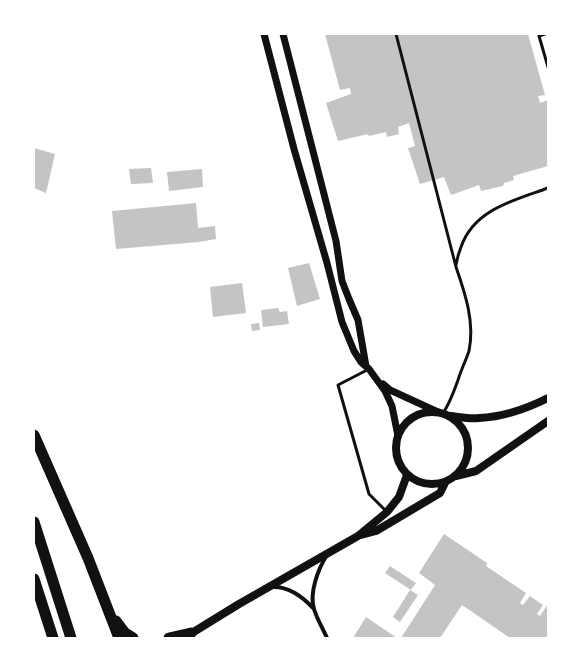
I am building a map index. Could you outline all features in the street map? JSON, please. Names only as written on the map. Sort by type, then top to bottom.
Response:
[{"type":"highway","points":[[34,435],[68,512],[119,638]]},
{"type":"highway","points":[[34,522],[71,638]]},
{"type":"highway","points":[[34,579],[53,638]]},
{"type":"highway","points":[[109,611],[126,633],[133,638]]},
{"type":"highway","points":[[169,638],[188,636]]},
{"type":"main road","points":[[548,398],[529,408],[501,415],[478,418],[425,412],[414,417],[404,425],[398,436],[396,446],[397,457],[401,467],[416,481],[435,485],[476,471],[548,421]]},
{"type":"main road","points":[[444,414],[459,423],[466,433],[469,445],[468,457],[463,468],[456,477]]},
{"type":"main road","points":[[188,636],[358,536],[387,512],[400,497],[408,475]]},
{"type":"main road","points":[[358,536],[376,531],[440,493],[445,482]]},
{"type":"street","points":[[264,34],[342,322],[354,351],[361,362],[368,367],[376,378],[392,406],[398,436]]},
{"type":"street","points":[[283,34],[336,241],[342,280],[348,299],[358,320],[368,367]]},
{"type":"street","points":[[376,378],[390,390],[444,414]]},
{"type":"street","points":[[314,609],[314,585],[320,568],[329,553]]},
{"type":"street","points":[[269,587],[287,588],[304,600],[314,609],[327,638]]},
{"type":"lane","points":[[396,34],[456,267],[469,311],[470,333],[468,351],[449,405],[444,414]]},
{"type":"lane","points":[[545,34],[539,36],[548,67]]},
{"type":"lane","points":[[456,267],[461,246],[472,226],[490,211],[548,188]]},
{"type":"lane","points":[[368,367],[338,385],[368,494],[387,512]]},
{"type":"building","points":[[325,34],[528,34],[545,95],[538,96],[540,103],[548,100],[548,166],[513,176],[514,180],[504,183],[503,186],[481,191],[479,185],[451,195],[444,177],[420,184],[408,148],[415,146],[409,123],[398,127],[399,134],[387,137],[386,132],[369,136],[368,134],[338,141],[326,103],[351,94],[350,88],[340,90]]},
{"type":"building","points":[[34,148],[55,154],[46,193],[34,188]]},
{"type":"building","points":[[151,168],[153,183],[131,184],[129,169]]},
{"type":"building","points":[[202,169],[203,187],[169,191],[167,172]]},
{"type":"building","points":[[196,203],[198,228],[215,226],[216,239],[199,242],[116,249],[112,211]]},
{"type":"building","points":[[309,263],[320,299],[297,306],[288,268]]},
{"type":"building","points":[[242,283],[246,313],[213,317],[210,287]]},
{"type":"building","points":[[278,308],[280,312],[287,311],[289,324],[263,327],[261,310]]},
{"type":"building","points":[[259,323],[260,330],[252,331],[251,324]]},
{"type":"building","points":[[444,534],[487,563],[486,566],[526,593],[520,603],[523,605],[530,596],[543,605],[537,614],[540,616],[548,604],[548,638],[510,638],[462,605],[440,638],[401,638],[435,585],[419,573]]},
{"type":"building","points":[[390,566],[416,583],[411,590],[385,573]]},
{"type":"building","points":[[410,590],[418,595],[400,622],[393,617]]},
{"type":"building","points":[[366,617],[397,638],[353,638]]}]
